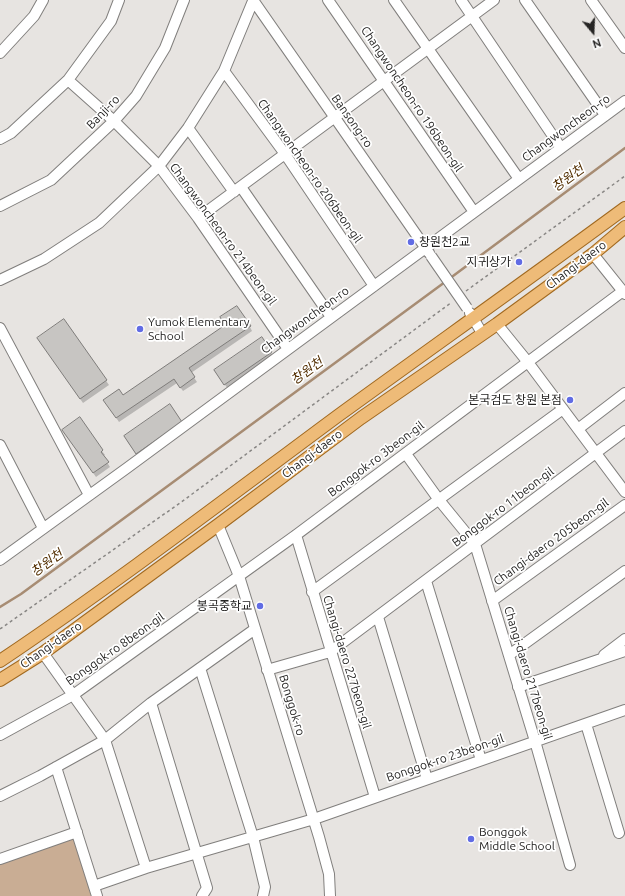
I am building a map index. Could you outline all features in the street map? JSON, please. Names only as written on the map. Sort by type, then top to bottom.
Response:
[{"type":"main road","name":"Changi-daero","points":[[0,661],[57,622],[212,510],[470,313],[624,211]]},
{"type":"main road","name":"Changi-daero","points":[[0,680],[43,653],[361,418],[497,324],[593,254],[625,228]]},
{"type":"main road","points":[[212,510],[218,525]]},
{"type":"street","points":[[0,53],[34,16],[43,0]]},
{"type":"street","points":[[0,139],[11,133],[68,80],[111,21],[119,0]]},
{"type":"street","name":"Banji-ro","points":[[0,206],[51,180],[114,121],[136,96],[165,48],[184,0]]},
{"type":"street","points":[[0,280],[44,260],[99,223],[158,166],[188,128],[224,71],[253,0]]},
{"type":"street","name":"Bansong-ro","points":[[253,0],[470,313]]},
{"type":"street","name":"Changwoncheon-ro 196beon-gil","points":[[328,0],[474,212]]},
{"type":"street","points":[[394,0],[519,179]]},
{"type":"street","points":[[460,0],[561,148]]},
{"type":"street","points":[[198,218],[494,0]]},
{"type":"street","points":[[525,0],[605,115]]},
{"type":"street","points":[[591,0],[625,48]]},
{"type":"street","name":"Changwoncheon-ro 206beon-gil","points":[[224,71],[285,154],[374,286]]},
{"type":"street","name":"Changwoncheon-ro 214beon-gil","points":[[68,80],[114,121],[158,166],[198,218],[288,349]]},
{"type":"street","name":"Changwoncheon-ro","points":[[0,560],[374,286],[428,252],[474,212],[625,101]]},
{"type":"street","points":[[188,128],[238,190],[331,317]]},
{"type":"street","points":[[608,241],[625,237]]},
{"type":"street","points":[[593,254],[624,293]]},
{"type":"street","name":"Bonggok-ro 3beon-gil","points":[[239,576],[406,454],[527,361],[624,293]]},
{"type":"street","points":[[470,313],[482,333]]},
{"type":"street","points":[[497,324],[527,361],[625,492]]},
{"type":"street","points":[[1,332],[89,495]]},
{"type":"street","points":[[578,429],[625,394]]},
{"type":"street","points":[[312,592],[563,409]]},
{"type":"street","name":"Bonggok-ro 11beon-gil","points":[[267,670],[330,652],[625,432]]},
{"type":"street","points":[[0,445],[43,528]]},
{"type":"street","name":"Changi-daero 217beon-gil","points":[[406,454],[439,500],[475,544],[535,741],[570,865]]},
{"type":"street","name":"Changi-daero 205beon-gil","points":[[492,601],[625,504]]},
{"type":"street","name":"Bonggok-ro","points":[[218,525],[239,576],[314,818],[329,874],[330,896]]},
{"type":"street","name":"Changi-daero 227beon-gil","points":[[296,535],[330,652],[375,797]]},
{"type":"street","points":[[509,655],[625,571]]},
{"type":"street","name":"Bonggok-ro 8beon-gil","points":[[0,735],[73,695],[239,576]]},
{"type":"street","points":[[426,581],[481,760]]},
{"type":"street","points":[[378,617],[427,778]]},
{"type":"street","points":[[0,796],[105,740],[151,703],[255,629]]},
{"type":"street","points":[[597,660],[625,639]]},
{"type":"street","points":[[518,687],[625,651]]},
{"type":"street","points":[[43,653],[105,740],[146,868]]},
{"type":"street","points":[[200,668],[253,837],[265,887],[263,896]]},
{"type":"street","points":[[151,703],[198,854],[207,888],[202,896]]},
{"type":"street","name":"Bonggok-ro 23beon-gil","points":[[94,886],[146,868],[198,854],[314,818],[625,710]]},
{"type":"street","points":[[586,724],[618,833]]},
{"type":"street","points":[[56,767],[97,896]]},
{"type":"street","points":[[0,859],[77,832]]},
{"type":"path","points":[[461,295],[625,176]]},
{"type":"path","points":[[0,629],[180,503],[455,300]]},
{"type":"shaded area","points":[[75,838],[91,896],[0,896],[0,864]]},
{"type":"building","points":[[237,306],[251,326],[189,368],[195,377],[180,388],[174,379],[116,418],[103,400],[119,389],[123,395],[225,325],[220,317]]},
{"type":"building","points":[[64,319],[107,380],[80,399],[37,338]]},
{"type":"building","points":[[262,337],[272,352],[224,385],[214,370]]},
{"type":"building","points":[[170,404],[182,422],[136,454],[124,436]]},
{"type":"building","points":[[80,417],[103,450],[101,452],[109,462],[93,473],[62,430]]},
{"type":"waterway","name":"창원천","points":[[449,279],[625,148]]},
{"type":"waterway","name":"창원천","points":[[0,607],[21,594],[445,282]]},
{"type":"place","name":"창원천2교","points":[[411,242]]},
{"type":"place","name":"지귀상가","points":[[519,262]]},
{"type":"place","name":"Yumok Elementary School","points":[[140,329]]},
{"type":"place","name":"본국검도 창원 본점","points":[[570,400]]},
{"type":"place","name":"봉곡중학교","points":[[260,606]]},
{"type":"place","name":"Bonggok Middle School","points":[[471,839]]}]
